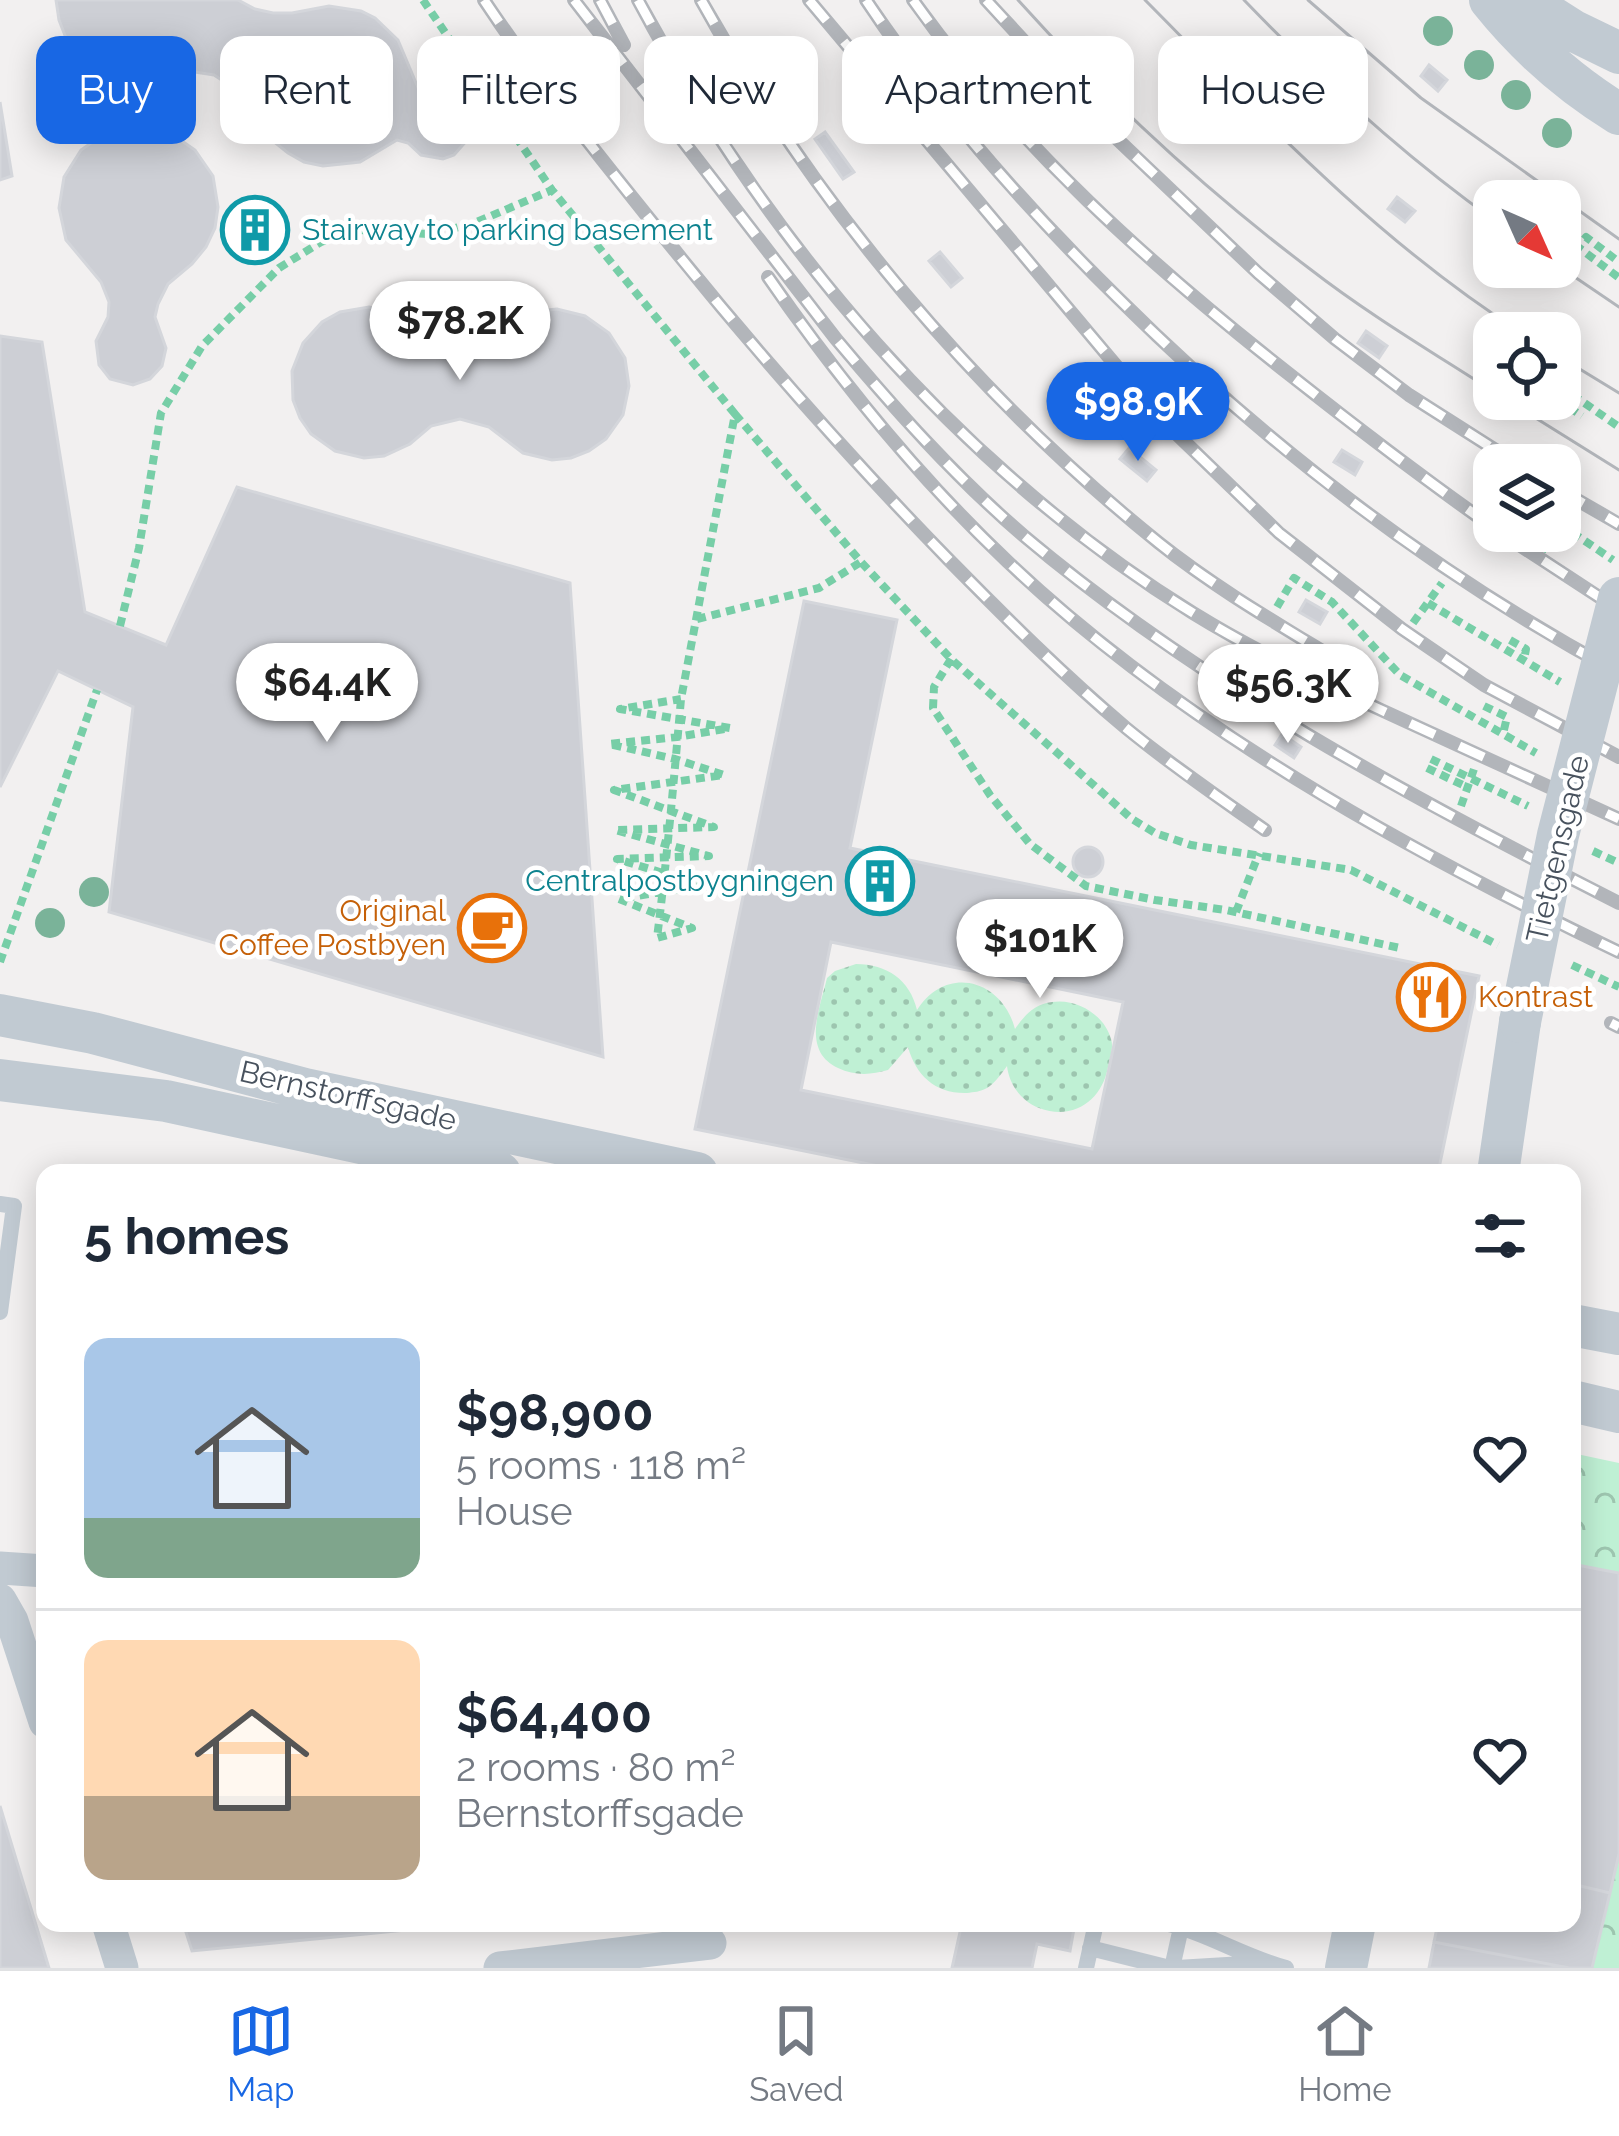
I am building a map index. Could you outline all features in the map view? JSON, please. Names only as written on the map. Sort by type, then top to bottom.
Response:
[{"type":"street","points":[[1490,0],[1556,68],[1619,114]]},
{"type":"street","points":[[1525,0],[1619,53]]},
{"type":"street","name":"Tietgensgade","points":[[1499,1164],[1532,962],[1619,598]]},
{"type":"street","name":"Bernstorffsgade","points":[[0,1015],[93,1033],[305,1089],[647,1164]]},
{"type":"street","name":"Bernstorffsgade","points":[[0,1080],[166,1101],[458,1164]]},
{"type":"street","points":[[1581,1327],[1619,1334]]},
{"type":"street","points":[[1581,1403],[1619,1412]]},
{"type":"street","points":[[0,1568],[36,1570]]},
{"type":"street","points":[[0,1600],[36,1695]]},
{"type":"street","points":[[111,1932],[122,1968]]},
{"type":"street","points":[[1346,1968],[1353,1932]]},
{"type":"street","points":[[500,1968],[710,1945]]},
{"type":"lane","points":[[0,1204],[14,1206],[0,1312]]},
{"type":"lane","points":[[1581,1401],[1619,1399]]},
{"type":"lane","points":[[1086,1968],[1094,1932]]},
{"type":"lane","points":[[1173,1968],[1175,1932]]},
{"type":"lane","points":[[1194,1932],[1286,1968]]},
{"type":"lane","points":[[1090,1948],[1173,1968],[1265,1963]]},
{"type":"path","points":[[423,0],[552,190],[861,562],[952,658],[1132,820],[1191,845],[1351,870],[1532,962]]},
{"type":"path","points":[[123,618],[120,626],[139,548],[161,412],[202,346],[279,268],[321,242],[358,230],[429,234],[472,224],[552,190]]},
{"type":"path","points":[[1618,277],[1578,247],[1586,237],[1619,262]]},
{"type":"path","points":[[1581,401],[1619,427]]},
{"type":"path","points":[[681,699],[620,710],[680,718],[730,728],[677,737],[609,744],[675,759],[724,775],[673,782],[614,790],[670,810],[715,827],[668,828],[616,830],[666,846],[709,856],[665,858],[617,859],[664,873],[702,885],[662,892],[619,899],[660,917],[662,892],[664,873],[665,858],[666,846],[668,828],[670,810],[673,782],[675,759],[677,737],[680,718],[681,699],[735,414]]},
{"type":"path","points":[[1581,543],[1619,564]]},
{"type":"path","points":[[697,619],[819,588],[861,562]]},
{"type":"path","points":[[1277,607],[1294,578],[1331,602],[1400,675],[1574,775]]},
{"type":"path","points":[[1413,623],[1442,583]]},
{"type":"path","points":[[1428,603],[1593,701]]},
{"type":"path","points":[[1510,640],[1526,649],[1523,660]]},
{"type":"path","points":[[952,658],[934,687],[933,708],[990,795],[1030,844],[1086,886],[1400,948]]},
{"type":"path","points":[[0,962],[97,690]]},
{"type":"path","points":[[1484,706],[1508,717],[1503,734]]},
{"type":"path","points":[[1467,787],[1429,763],[1562,822]]},
{"type":"path","points":[[1461,806],[1473,771],[1492,783],[1491,788]]},
{"type":"path","points":[[1235,912],[1259,854]]},
{"type":"green space","points":[[856,964],[878,967],[903,982],[917,1010],[943,987],[957,983],[986,989],[998,998],[1015,1029],[1040,1005],[1061,1001],[1079,1005],[1096,1015],[1111,1039],[1105,1079],[1093,1098],[1064,1112],[1033,1105],[1021,1096],[1007,1066],[987,1088],[967,1093],[929,1081],[916,1067],[908,1047],[888,1070],[863,1074],[838,1068],[820,1051],[818,1015],[827,978]]},
{"type":"green space","points":[[1581,1455],[1619,1463],[1619,1968],[1429,1968],[1436,1932],[1581,1932]]},
{"type":"building","points":[[56,0],[238,0],[273,13],[329,6],[361,11],[375,18],[398,40],[417,85],[417,144],[464,144],[443,159],[421,155],[408,143],[393,142],[393,36],[220,36],[220,79],[196,72],[196,36],[65,36]]},
{"type":"building","points":[[1429,65],[1447,80],[1438,91],[1421,76]]},
{"type":"building","points":[[0,102],[12,176],[0,180]]},
{"type":"building","points":[[825,132],[854,172],[843,179],[818,137]]},
{"type":"building","points":[[90,144],[186,144],[213,176],[218,207],[215,228],[206,247],[168,284],[158,304],[155,317],[166,348],[162,366],[150,379],[133,385],[110,379],[99,365],[96,341],[108,317],[109,302],[101,282],[66,240],[59,208],[64,177]]},
{"type":"building","points":[[277,144],[390,144],[360,162],[323,166]]},
{"type":"building","points":[[1397,197],[1415,211],[1405,222],[1388,209]]},
{"type":"building","name":"Stairway to parking basement","points":[[251,198],[269,205],[258,218],[265,225],[276,211],[284,225],[282,239],[262,256],[235,250],[227,236],[228,219],[236,206]]},
{"type":"building","points":[[940,252],[962,278],[951,287],[929,261]]},
{"type":"building","points":[[369,307],[398,314],[431,339],[459,347],[489,340],[518,318],[537,311],[557,309],[585,316],[609,333],[625,358],[629,386],[623,415],[606,439],[571,458],[552,460],[523,453],[489,427],[460,419],[431,426],[410,444],[384,456],[364,458],[335,451],[311,434],[300,418],[293,400],[292,371],[303,343],[322,322],[340,312]]},
{"type":"building","points":[[1366,331],[1387,346],[1379,358],[1358,343]]},
{"type":"building","points":[[0,336],[42,342],[85,612],[166,645],[237,487],[570,583],[603,1057],[109,912],[133,707],[58,671],[0,787]]},
{"type":"building","points":[[1129,448],[1156,470],[1147,481],[1120,459]]},
{"type":"building","points":[[1342,450],[1362,462],[1355,475],[1334,462]]},
{"type":"building","points":[[1306,600],[1327,612],[1320,624],[1299,612]]},
{"type":"building","name":"Centralpostbygningen","points":[[804,601],[897,620],[850,848],[1479,976],[1440,1164],[868,1164],[695,1129]],"holes":[[[831,942],[1123,1002],[1092,1149],[801,1090]]]},
{"type":"building","points":[[1282,734],[1301,747],[1294,758],[1275,745]]},
{"type":"building","points":[[1088,847],[1099,851],[1103,862],[1099,873],[1088,877],[1077,873],[1073,862],[1077,851]]},
{"type":"building","points":[[1581,1566],[1619,1573],[1619,1854],[1610,1893],[1581,1886]]},
{"type":"building","points":[[0,1806],[49,1968],[0,1968]]},
{"type":"building","points":[[1581,1886],[1610,1893],[1592,1968],[1569,1968],[1434,1942],[1436,1932],[1581,1932]]},
{"type":"building","points":[[186,1932],[385,1932],[192,1951]]},
{"type":"building","points":[[960,1932],[1073,1932],[1070,1951],[1037,1944],[1032,1968],[952,1968]]},
{"type":"building","points":[[1434,1942],[1569,1968],[1429,1968]]},
{"type":"tram line","points":[[1018,0],[1121,107],[1232,207],[1354,302],[1473,378]]},
{"type":"tram line","points":[[1145,0],[1371,219],[1491,312]]},
{"type":"tram line","points":[[1244,0],[1364,116],[1473,204]]},
{"type":"tram line","points":[[1308,0],[1421,98],[1619,239]]},
{"type":"tram line","points":[[1581,281],[1619,307]]},
{"type":"tram line","points":[[1581,370],[1619,393]]},
{"type":"tram line","points":[[1539,420],[1619,470]]},
{"type":"railway","points":[[484,0],[569,118],[694,274],[910,519],[1103,708],[1265,830]]},
{"type":"railway","points":[[574,0],[836,339],[926,442],[1024,536],[1092,591],[1236,690],[1387,780],[1619,903]]},
{"type":"railway","points":[[600,0],[624,45]]},
{"type":"railway","points":[[638,0],[746,178],[809,262],[876,343],[1025,490],[1107,555],[1239,640],[1619,819]]},
{"type":"railway","points":[[701,0],[795,151],[848,223],[904,293],[1026,425],[1159,543],[1228,593],[1350,668]]},
{"type":"railway","points":[[809,0],[1160,418],[1279,533],[1402,629],[1484,685],[1619,757]]},
{"type":"railway","points":[[866,0],[923,80],[1016,192],[1118,298],[1233,405],[1418,550],[1619,673]]},
{"type":"railway","points":[[913,0],[996,105],[1136,246],[1289,374],[1473,513]]},
{"type":"railway","points":[[986,0],[1094,117],[1258,273],[1409,395],[1486,444]]},
{"type":"railway","points":[[768,277],[911,461],[1008,562],[1075,621],[1146,677],[1298,780],[1458,871],[1619,952]]},
{"type":"railway","points":[[1581,502],[1619,524]]},
{"type":"railway","points":[[1530,552],[1619,610]]},
{"type":"railway","points":[[1611,1023],[1619,1027]]},
{"type":"place","name":"Stairway to parking basement","points":[[255,230]]},
{"type":"place","name":"Centralpostbygningen","points":[[880,881]]},
{"type":"place","name":"Original Coffee Postbyen","points":[[492,928]]},
{"type":"place","name":"Kontrast","points":[[1431,997]]}]
